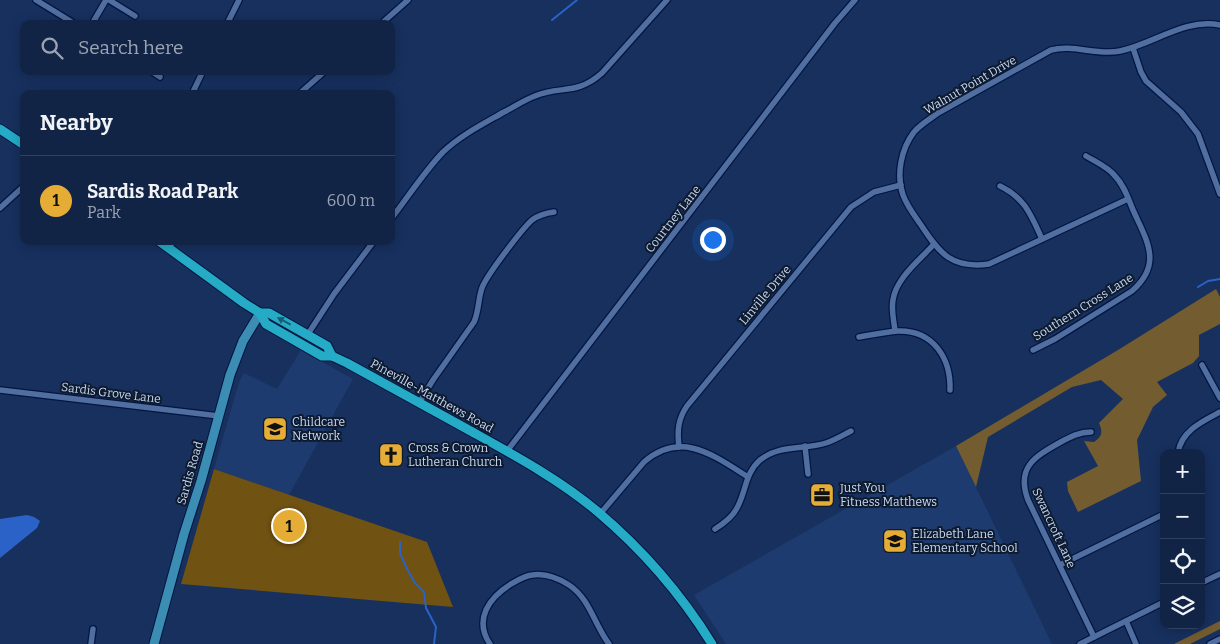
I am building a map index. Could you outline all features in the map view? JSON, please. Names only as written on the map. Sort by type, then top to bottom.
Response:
[{"type":"main road","points":[[0,129],[20,142]]},
{"type":"main road","points":[[171,245],[244,303],[260,313]]},
{"type":"main road","name":"Pineville-Matthews Road","points":[[332,356],[327,346],[308,334],[269,313],[260,313],[266,324],[322,356],[332,356],[349,364],[507,451],[562,485],[600,514],[636,546],[669,583],[712,644]]},
{"type":"main road","name":"Sardis Road","points":[[154,644],[236,358],[250,328],[260,313]]},
{"type":"street","points":[[36,0],[68,20]]},
{"type":"street","points":[[95,20],[108,0],[135,16]]},
{"type":"street","points":[[229,20],[239,0]]},
{"type":"street","points":[[386,20],[408,0]]},
{"type":"street","points":[[395,214],[429,168],[453,144],[477,127],[532,97],[549,91],[576,88],[592,82],[667,0]]},
{"type":"street","name":"Courtney Lane","points":[[507,451],[835,23],[855,0]]},
{"type":"street","name":"Walnut Point Drive","points":[[1128,199],[989,264],[968,265],[947,257],[934,244],[909,207],[901,185],[901,165],[908,143],[923,123],[1051,50],[1071,48],[1105,52],[1118,51],[1133,48],[1186,27],[1200,24],[1220,24]]},
{"type":"street","points":[[1133,48],[1146,81],[1181,112],[1198,134],[1220,194]]},
{"type":"street","points":[[194,90],[201,75]]},
{"type":"street","points":[[304,90],[321,75]]},
{"type":"street","name":"Southern Cross Lane","points":[[1033,350],[1055,339],[1125,296],[1142,282],[1150,262],[1149,246],[1116,176],[1110,170],[1086,156]]},
{"type":"street","name":"Linville Drive","points":[[679,447],[678,426],[682,413],[687,406],[851,208],[874,192],[901,185]]},
{"type":"street","points":[[1000,186],[1017,196],[1026,207],[1042,239]]},
{"type":"street","points":[[0,208],[20,190]]},
{"type":"street","points":[[419,403],[474,322],[486,280],[518,236],[533,220],[554,212]]},
{"type":"street","points":[[895,331],[892,310],[895,292],[906,275],[934,244]]},
{"type":"street","points":[[308,334],[334,294],[371,245]]},
{"type":"street","points":[[859,337],[895,331],[916,334],[931,341],[948,365],[951,378],[950,390]]},
{"type":"street","points":[[1202,365],[1220,398]]},
{"type":"street","name":"Sardis Grove Lane","points":[[0,390],[219,416]]},
{"type":"street","points":[[1179,449],[1186,435],[1195,427],[1220,412]]},
{"type":"street","points":[[715,529],[727,521],[736,510],[748,477],[755,465],[771,453],[784,448],[827,442],[851,431]]},
{"type":"street","name":"Swancroft Lane","points":[[1092,432],[1076,434],[1040,454],[1030,464],[1026,473],[1025,492],[1094,637]]},
{"type":"street","points":[[805,446],[808,474]]},
{"type":"street","points":[[600,514],[650,457],[665,449],[679,447],[695,448],[708,452],[748,477]]},
{"type":"street","points":[[1060,565],[1160,516]]},
{"type":"street","points":[[490,644],[485,632],[484,621],[486,610],[492,600],[517,580],[538,574],[561,580],[580,594],[588,604],[609,644]]},
{"type":"street","points":[[1205,582],[1220,574]]},
{"type":"street","points":[[1080,644],[1160,604]]},
{"type":"street","points":[[1126,621],[1136,644]]},
{"type":"street","points":[[91,644],[93,628]]},
{"type":"street","points":[[1210,644],[1220,639]]},
{"type":"shaded area","points":[[1216,289],[1220,297],[1220,324],[1199,335],[1199,356],[1193,363],[1157,382],[1167,395],[1153,407],[1137,440],[1141,481],[1078,512],[1068,491],[1067,482],[1098,466],[1084,441],[1094,442],[1099,438],[1101,429],[1099,423],[1123,399],[1101,380],[1072,387],[988,437],[976,487],[956,446],[1118,350]]},
{"type":"shaded area","name":"Childcare Network","points":[[301,350],[353,379],[289,495],[214,469],[239,382],[244,373],[277,389]]},
{"type":"shaded area","name":"Elizabeth Lane Elementary School","points":[[956,446],[1052,644],[726,644],[694,595]]},
{"type":"shaded area","points":[[214,469],[427,542],[453,607],[181,584]]},
{"type":"shaded area","points":[[1220,621],[1220,629],[1190,644],[1174,644],[1205,629]]},
{"type":"water","points":[[27,515],[40,521],[37,528],[0,558],[0,519]]},
{"type":"waterway","points":[[552,20],[577,0]]},
{"type":"waterway","points":[[1198,287],[1208,281],[1220,279]]},
{"type":"waterway","points":[[400,542],[400,553],[415,583],[424,592],[426,608],[436,627],[434,644]]},
{"type":"place","name":"Childcare Network","points":[[275,429]]},
{"type":"place","name":"Cross & Crown Lutheran Church","points":[[391,455]]},
{"type":"place","name":"Just You Fitness Matthews","points":[[822,495]]},
{"type":"place","name":"Sardis Road Park","points":[[289,526]]},
{"type":"place","name":"Elizabeth Lane Elementary School","points":[[895,541]]}]
